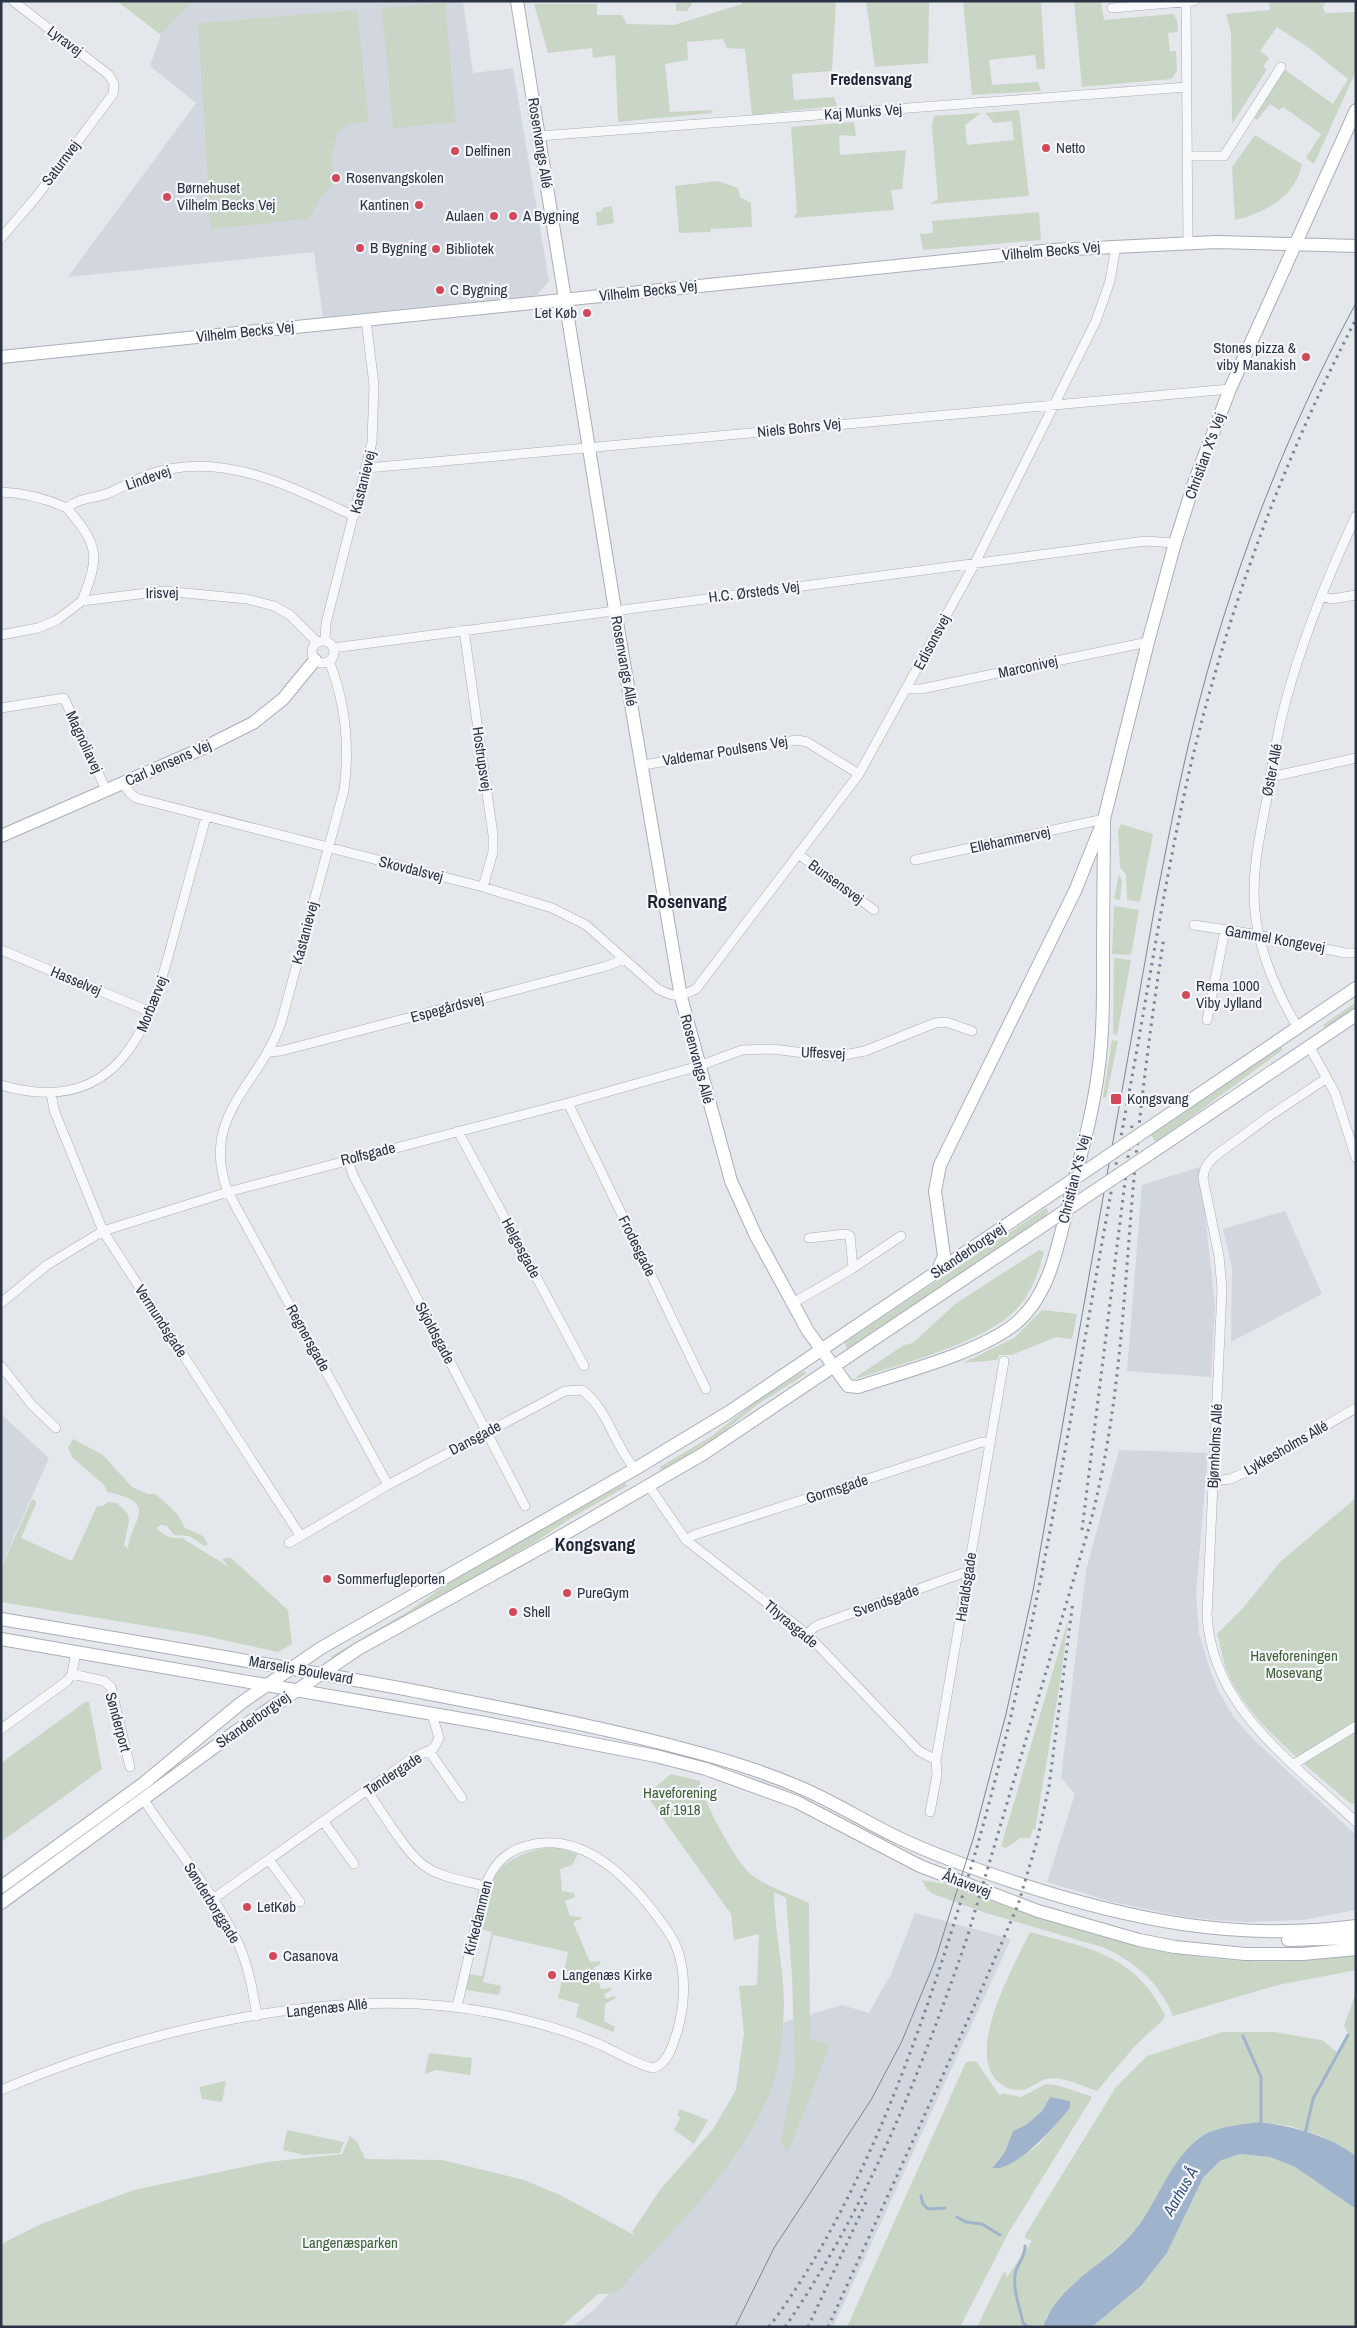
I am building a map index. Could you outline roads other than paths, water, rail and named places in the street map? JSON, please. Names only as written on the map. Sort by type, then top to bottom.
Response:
[{"type":"street","name":"Lyravej","points":[[13,1],[109,75],[114,84]]},
{"type":"street","name":"Rosenvangs Allé","points":[[518,1],[615,610],[643,765],[681,997],[731,1181],[756,1236],[821,1350]]},
{"type":"street","points":[[1112,8],[1194,1]]},
{"type":"street","points":[[1186,2],[1188,243]]},
{"type":"street","points":[[1188,156],[1224,156],[1281,67]]},
{"type":"street","name":"Saturnvej","points":[[1,238],[37,196],[113,94],[114,84]]},
{"type":"street","name":"Kaj Munks Vej","points":[[539,136],[1187,87]]},
{"type":"street","name":"Christian X's Vej","points":[[937,1272],[944,1256],[935,1191],[940,1165],[1075,891],[1104,820],[1148,642],[1175,543],[1195,480],[1230,389],[1356,110]]},
{"type":"street","name":"Vilhelm Becks Vej","points":[[1,357],[916,263],[1116,246],[1188,243],[1356,246]]},
{"type":"street","name":"Edisonsvej","points":[[681,997],[696,989],[706,978],[859,774],[975,563],[1055,404],[1105,299],[1114,266],[1116,246]]},
{"type":"street","name":"Kastanievej","points":[[321,641],[367,468],[372,442],[375,414],[374,385],[366,320]]},
{"type":"street","name":"Niels Bohrs Vej","points":[[367,468],[1230,389]]},
{"type":"street","name":"Lindevej","points":[[68,508],[77,500],[92,499],[161,472],[202,466],[263,478],[354,516]]},
{"type":"street","points":[[1,492],[22,493],[45,498],[68,508],[89,536],[94,550],[92,574],[82,600],[57,620],[38,628],[1,635]]},
{"type":"street","name":"Øster Allé","points":[[1298,1028],[1273,982],[1259,935],[1254,910],[1254,887],[1260,836],[1283,710],[1302,647],[1321,596],[1356,516]]},
{"type":"street","name":"H.C. Ørsteds Vej","points":[[333,648],[1144,540],[1175,543]]},
{"type":"street","name":"Irisvej","points":[[82,600],[164,591],[248,599],[274,606],[290,615],[321,641]]},
{"type":"street","points":[[1321,596],[1332,599],[1356,595]]},
{"type":"street","name":"Hostrupsvej","points":[[464,630],[493,835],[493,852],[483,888]]},
{"type":"street","points":[[321,641],[333,648],[334,655],[329,661],[322,663],[315,660],[312,650],[321,641]]},
{"type":"street","name":"Marconivej","points":[[907,689],[920,689],[1148,642]]},
{"type":"street","name":"Carl Jensens Vej","points":[[1,836],[209,746],[253,723],[283,699],[315,660]]},
{"type":"street","name":"Kastanievej","points":[[228,1192],[221,1171],[222,1135],[228,1116],[239,1093],[269,1052],[281,1023],[344,790],[348,738],[340,687],[329,661]]},
{"type":"street","name":"Magnoliavej","points":[[1,708],[64,698],[106,790]]},
{"type":"street","name":"Valdemar Poulsens Vej","points":[[643,765],[797,740],[807,742],[859,774]]},
{"type":"street","points":[[1270,778],[1356,758]]},
{"type":"street","name":"Skovdalsvej","points":[[124,783],[130,793],[136,798],[483,888],[552,908],[586,925],[658,989],[666,994],[681,997]]},
{"type":"street","name":"Morbærvej","points":[[1,1085],[51,1093],[88,1084],[117,1064],[129,1052],[151,1012],[161,984],[206,817]]},
{"type":"street","name":"Christian X's Vej","points":[[821,1350],[844,1384],[858,1386],[964,1351],[992,1339],[1016,1324],[1033,1305],[1045,1282],[1057,1250],[1088,1125],[1098,1072],[1103,1003],[1104,820]]},
{"type":"street","name":"Ellehammervej","points":[[915,860],[1104,820]]},
{"type":"street","name":"Bunsensvej","points":[[798,854],[874,910]]},
{"type":"street","name":"Gammel Kongevej","points":[[1194,925],[1259,935],[1345,953],[1356,953]]},
{"type":"street","points":[[1207,1020],[1226,930]]},
{"type":"street","name":"Hasselvej","points":[[1,950],[151,1012]]},
{"type":"street","name":"Espegårdsvej","points":[[269,1052],[281,1051],[607,966],[624,959]]},
{"type":"street","name":"Skanderborgvej","points":[[1,1887],[132,1792],[241,1704],[291,1668],[426,1586],[635,1469],[729,1412],[1356,988]]},
{"type":"street","name":"Skanderborgvej","points":[[1,1904],[296,1690],[358,1649],[703,1454],[834,1368],[1356,1015]]},
{"type":"street","name":"Uffesvej","points":[[699,1066],[742,1050],[756,1049],[829,1056],[852,1054],[865,1051],[935,1023],[946,1022],[972,1031]]},
{"type":"street","points":[[1298,1028],[1335,1093],[1356,1158]]},
{"type":"street","name":"Rolfsgade","points":[[1,1303],[47,1265],[103,1231],[228,1192],[348,1159],[568,1103],[699,1066]]},
{"type":"street","name":"Bjørnholms Allé","points":[[1327,1078],[1270,1115],[1215,1156],[1207,1164],[1204,1172],[1203,1178],[1219,1256],[1222,1289],[1207,1614],[1210,1646],[1218,1669],[1241,1709],[1258,1730],[1356,1822]]},
{"type":"street","name":"Vermundsgade","points":[[51,1093],[54,1110],[103,1231],[300,1535]]},
{"type":"street","name":"Frodesgade","points":[[568,1103],[706,1389]]},
{"type":"street","name":"Helgesgade","points":[[458,1131],[584,1366]]},
{"type":"street","name":"Skjoldsgade","points":[[348,1159],[353,1175],[525,1506]]},
{"type":"street","name":"Regnersgade","points":[[228,1192],[388,1485]]},
{"type":"street","points":[[809,1238],[846,1234],[850,1236],[853,1268]]},
{"type":"street","points":[[793,1303],[853,1268],[902,1236]]},
{"type":"street","name":"Haraldsgade","points":[[930,1812],[937,1775],[936,1760],[1004,1361]]},
{"type":"street","points":[[1,1366],[32,1405],[56,1428]]},
{"type":"street","name":"Dansgade","points":[[289,1543],[388,1485],[565,1391],[582,1390],[596,1402],[626,1458],[635,1469]]},
{"type":"street","name":"Lykkesholms Allé","points":[[1214,1481],[1230,1480],[1244,1473],[1356,1408]]},
{"type":"street","name":"Gormsgade","points":[[686,1540],[694,1535],[982,1442],[989,1443]]},
{"type":"street","points":[[635,1469],[649,1486]]},
{"type":"street","name":"Thyrasgade","points":[[649,1486],[686,1540],[806,1634],[919,1751],[936,1760]]},
{"type":"street","name":"Svendsgade","points":[[806,1634],[816,1626],[963,1573],[968,1573]]},
{"type":"street","name":"Marselis Boulevard","points":[[1,1619],[291,1668],[599,1727]]},
{"type":"street","name":"Marselis Boulevard","points":[[1,1639],[596,1744]]},
{"type":"street","points":[[1,1729],[67,1681],[72,1674],[76,1651]]},
{"type":"street","name":"Sønderport","points":[[72,1674],[104,1681],[111,1687],[130,1767]]},
{"type":"street","name":"Tøndergade","points":[[213,1899],[412,1759],[434,1748],[439,1738],[432,1714]]},
{"type":"street","points":[[1294,1764],[1356,1726]]},
{"type":"street","name":"Åhavevej","points":[[599,1727],[703,1754],[779,1779],[808,1791],[898,1838],[993,1875],[1110,1912],[1179,1925],[1275,1932],[1356,1926]]},
{"type":"street","name":"Åhavevej","points":[[596,1744],[706,1769],[767,1790],[797,1802],[920,1866],[1038,1911],[1104,1932],[1175,1947],[1245,1954],[1303,1954],[1356,1949]]},
{"type":"street","points":[[429,1751],[462,1798]]},
{"type":"street","points":[[367,1791],[414,1857],[426,1867],[484,1886]]},
{"type":"street","name":"Sønderborggade","points":[[144,1800],[213,1899],[239,1946],[251,1981],[257,2016]]},
{"type":"street","points":[[323,1822],[354,1864]]},
{"type":"street","name":"Kirkedammen","points":[[457,2007],[484,1886],[491,1870],[503,1857],[520,1848],[536,1843],[553,1842],[574,1846],[592,1854],[629,1883],[663,1924],[676,1946],[683,1972],[684,1993],[676,2035],[664,2062],[653,2068]]},
{"type":"street","points":[[269,1860],[300,1902]]},
{"type":"street","points":[[1179,1925],[1274,1939],[1356,1938]]},
{"type":"street","name":"Langenæs Allé","points":[[1,2090],[61,2066],[134,2043],[197,2027],[328,2006],[394,2002],[457,2007],[529,2021],[564,2031],[653,2068]]},
{"type":"water","points":[[1050,2097],[1070,2101],[1070,2108],[1045,2136],[1024,2155],[1012,2163],[992,2168],[1005,2152],[1013,2131],[1026,2125],[1042,2111]]},
{"type":"water","name":"Aarhus Å","points":[[1260,2122],[1286,2126],[1322,2137],[1356,2156],[1356,2209],[1295,2167],[1270,2157],[1240,2154],[1220,2161],[1203,2178],[1167,2253],[1141,2286],[1092,2327],[1043,2327],[1058,2300],[1081,2278],[1118,2248],[1139,2225],[1179,2159],[1189,2147],[1201,2137],[1214,2130]]},
{"type":"waterway","points":[[1305,2134],[1313,2099],[1348,2035]]},
{"type":"waterway","points":[[1243,2036],[1261,2077],[1261,2126]]},
{"type":"waterway","points":[[921,2196],[923,2204],[928,2209],[945,2208]]},
{"type":"waterway","points":[[957,2217],[966,2222],[982,2224],[1000,2235]]},
{"type":"waterway","points":[[1025,2246],[1016,2271],[1015,2281],[1023,2323],[1028,2327]]},
{"type":"tram line","points":[[735,2327],[774,2248],[871,2100],[902,2041],[935,1961],[974,1836],[1006,1714],[1033,1591],[1154,911],[1193,726],[1207,671],[1241,563],[1261,510],[1305,405],[1356,303]]},
{"type":"railway","points":[[769,2327],[802,2280],[832,2229],[884,2120],[927,2006],[982,1830],[999,1767],[1042,1574],[1162,909],[1191,764],[1222,649],[1260,537],[1281,481],[1305,426],[1329,372],[1356,319]]},
{"type":"railway","points":[[785,2327],[814,2282],[866,2187],[910,2089],[949,1989],[967,1938],[1090,1524],[1106,1450],[1117,1377],[1140,1118],[1148,1046],[1164,937]]},
{"type":"railway","points":[[1082,1530],[1132,1125]]},
{"type":"railway","points":[[828,2327],[973,2009],[1018,1905],[1037,1841],[1049,1786],[1073,1601]]},
{"type":"railway","points":[[808,2327],[867,2200]]},
{"type":"place","name":"Netto","points":[[1046,148]]},
{"type":"place","name":"Delfinen","points":[[455,151]]},
{"type":"place","name":"Rosenvangskolen","points":[[336,178]]},
{"type":"place","name":"Børnehuset Vilhelm Becks Vej","points":[[167,197]]},
{"type":"place","name":"Kantinen","points":[[419,205]]},
{"type":"place","name":"Aulaen","points":[[494,216]]},
{"type":"place","name":"A Bygning","points":[[513,216]]},
{"type":"place","name":"B Bygning","points":[[360,248]]},
{"type":"place","name":"Bibliotek","points":[[436,249]]},
{"type":"place","name":"C Bygning","points":[[440,290]]},
{"type":"place","name":"Let Køb","points":[[587,313]]},
{"type":"place","name":"Stones pizza & viby Manakish","points":[[1306,357]]},
{"type":"place","name":"Rema 1000 Viby Jylland","points":[[1186,995]]},
{"type":"place","name":"Kongsvang","points":[[1116,1099]]},
{"type":"place","name":"Sommerfugleporten","points":[[327,1579]]},
{"type":"place","name":"PureGym","points":[[567,1593]]},
{"type":"place","name":"Shell","points":[[513,1612]]},
{"type":"place","name":"LetKøb","points":[[247,1907]]},
{"type":"place","name":"Casanova","points":[[273,1956]]},
{"type":"place","name":"Langenæs Kirke","points":[[552,1975]]},
{"type":"district","name":"Fredensvang","points":[[871,79]]},
{"type":"district","name":"Rosenvang","points":[[687,902]]},
{"type":"district","name":"Kongsvang","points":[[595,1545]]},
{"type":"park label","name":"Haveforeningen Mosevang","points":[[1294,1664]]},
{"type":"park label","name":"Haveforening af 1918","points":[[680,1802]]},
{"type":"park label","name":"Langenæsparken","points":[[350,2243]]}]
